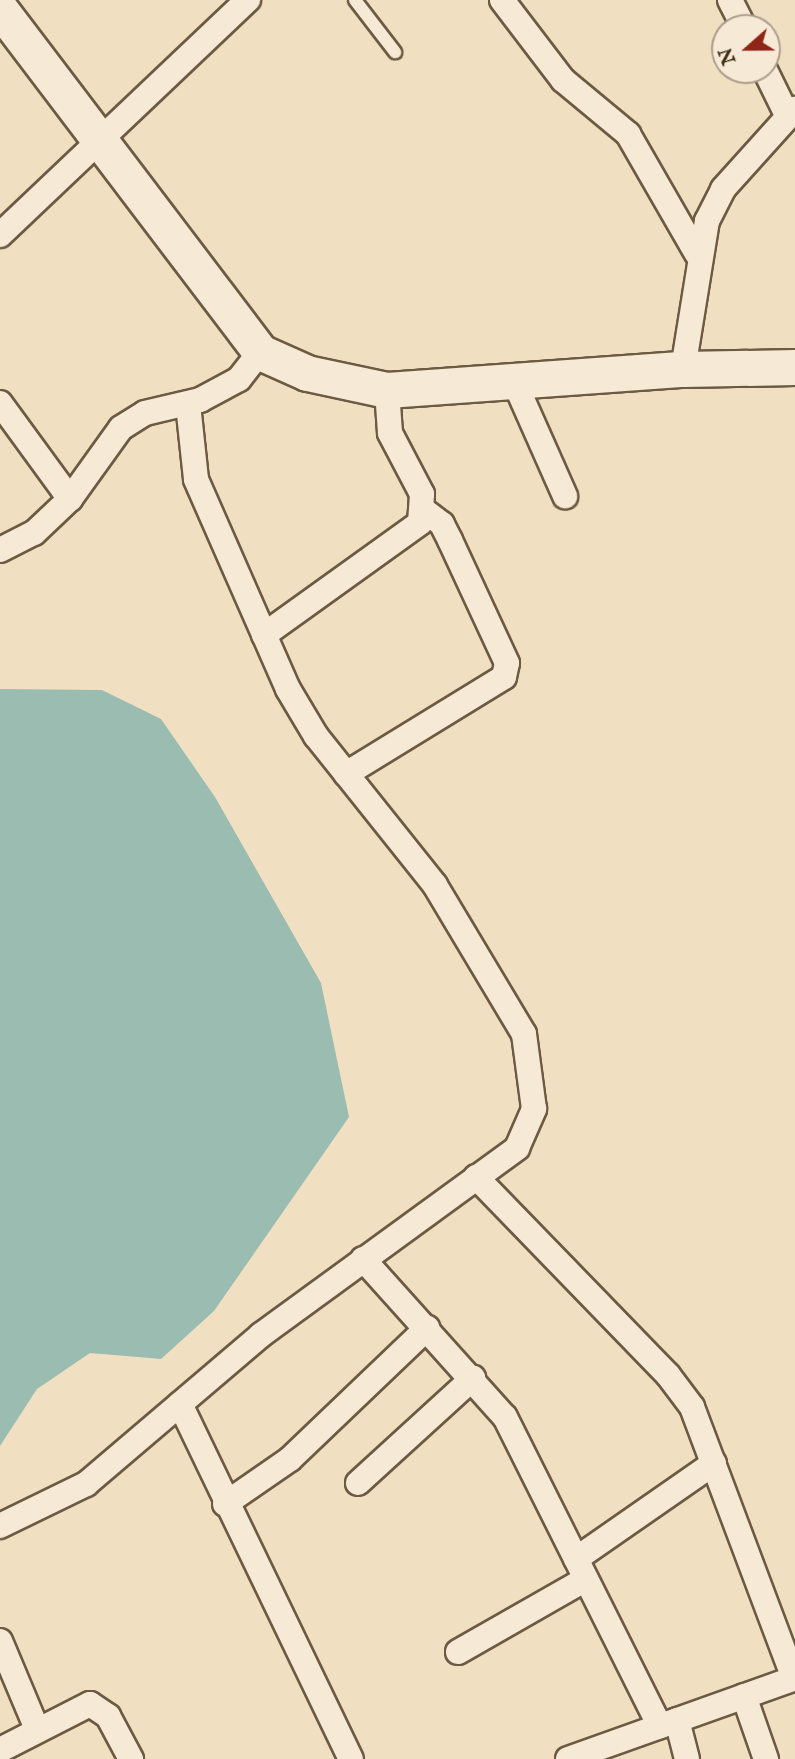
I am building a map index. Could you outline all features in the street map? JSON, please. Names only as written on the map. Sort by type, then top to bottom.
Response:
[{"type":"street","points":[[0,235],[248,0]]},
{"type":"street","points":[[502,0],[562,80],[628,134],[697,254]]},
{"type":"street","points":[[0,9],[260,352],[307,373],[387,390],[683,369],[795,367]]},
{"type":"street","points":[[683,369],[697,254],[723,189],[792,113],[774,84]]},
{"type":"street","points":[[0,550],[34,533],[70,499],[121,428],[145,413],[188,404],[239,379],[260,352]]},
{"type":"street","points":[[515,383],[565,496]]},
{"type":"street","points":[[264,635],[420,523],[425,511],[422,494],[390,433],[387,390]]},
{"type":"street","points":[[0,403],[70,499]]},
{"type":"street","points":[[0,1526],[86,1484],[363,1259],[517,1148],[534,1109],[524,1034],[435,885],[346,774],[288,689],[196,479],[188,404]]},
{"type":"street","points":[[346,774],[504,677],[507,663],[450,540],[442,524],[425,511]]},
{"type":"street","points":[[476,1177],[679,1388],[714,1463],[794,1678],[568,1759]]},
{"type":"street","points":[[363,1259],[473,1378],[505,1417],[581,1569],[687,1759]]},
{"type":"street","points":[[225,1504],[290,1459],[427,1328]]},
{"type":"street","points":[[358,1483],[473,1378]]},
{"type":"street","points":[[180,1405],[225,1504],[351,1759]]},
{"type":"street","points":[[458,1652],[581,1569],[714,1463]]},
{"type":"street","points":[[0,1641],[37,1729]]},
{"type":"street","points":[[744,1696],[766,1759]]},
{"type":"street","points":[[0,1749],[90,1704],[108,1716],[131,1759]]},
{"type":"lane","points":[[355,0],[394,52]]},
{"type":"water","points":[[0,689],[102,690],[161,719],[215,797],[321,983],[349,1117],[214,1311],[161,1359],[90,1353],[37,1389],[0,1446]]}]
